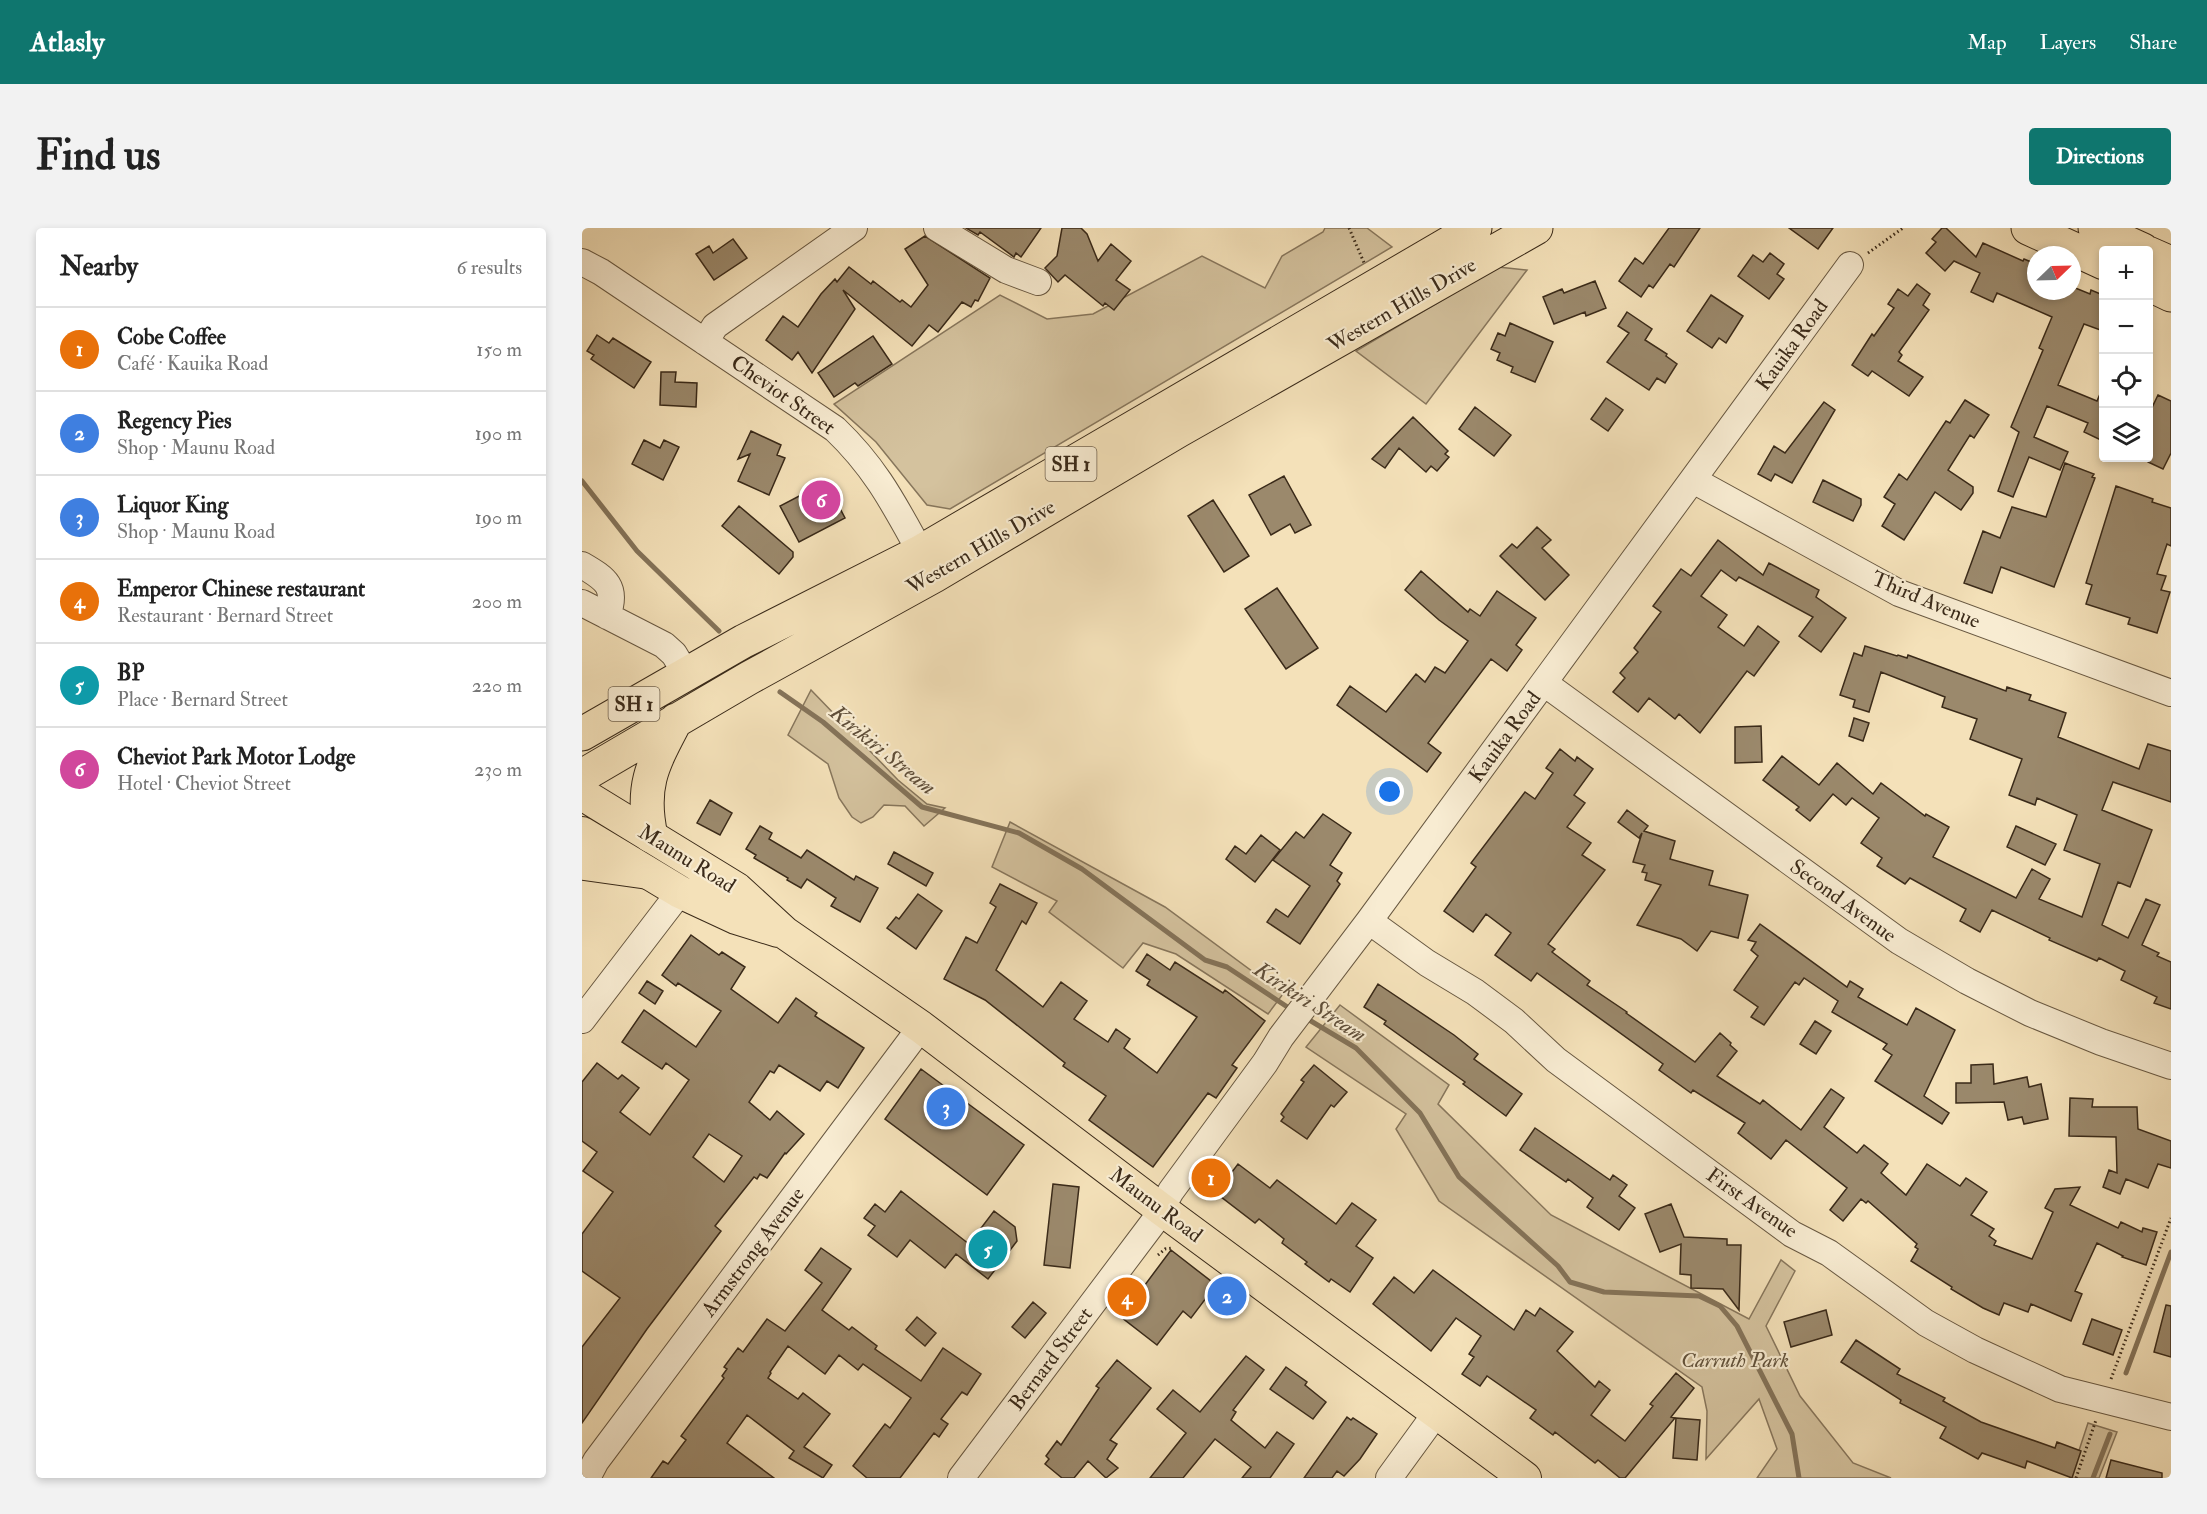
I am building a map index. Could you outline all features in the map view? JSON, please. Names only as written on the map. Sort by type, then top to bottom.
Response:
[{"type":"highway","name":"Western Hills Drive","points":[[1173,420],[1373,286],[1475,228]]},
{"type":"highway","name":"Western Hills Drive","points":[[582,776],[828,633],[927,564],[1173,420],[1536,228]]},
{"type":"highway","points":[[2028,228],[2099,261]]},
{"type":"highway","points":[[2095,228],[2134,246]]},
{"type":"highway","points":[[2153,255],[2171,263]]},
{"type":"highway","points":[[2153,286],[2171,295]]},
{"type":"highway","name":"Western Hills Drive","points":[[582,734],[744,640],[927,564]]},
{"type":"highway","points":[[651,836],[646,807],[647,787],[655,759],[676,720]]},
{"type":"highway","points":[[582,863],[645,872]]},
{"type":"main road","name":"Maunu Road","points":[[582,794],[736,889],[785,933],[921,1027],[1161,1209],[1525,1478]]},
{"type":"main road","name":"Maunu Road","points":[[582,833],[680,892],[736,918],[785,933]]},
{"type":"street","points":[[705,342],[715,326],[854,228]]},
{"type":"street","points":[[938,228],[1006,270],[1038,282]]},
{"type":"street","name":"Cheviot Street","points":[[582,262],[601,272],[835,429],[857,450],[887,490],[927,564]]},
{"type":"street","name":"Kauika Road","points":[[1161,1209],[1171,1191],[1265,1063],[1313,992],[1369,921],[1850,266]]},
{"type":"street","name":"Third Avenue","points":[[1693,480],[1899,592],[2171,693]]},
{"type":"street","points":[[582,565],[603,578],[609,585],[612,599],[606,616]]},
{"type":"street","points":[[582,603],[664,645],[674,654],[686,674]]},
{"type":"street","name":"Second Avenue","points":[[1544,683],[1899,941],[1967,981],[2030,1013],[2102,1042],[2171,1066]]},
{"type":"street","points":[[582,1020],[680,892]]},
{"type":"street","name":"First Avenue","points":[[1369,921],[1427,963],[1475,992],[1514,1021],[1556,1060],[1792,1234],[1829,1253],[1926,1323],[1976,1350],[2060,1389],[2171,1417]]},
{"type":"street","name":"Armstrong Avenue","points":[[586,1478],[596,1461],[921,1027]]},
{"type":"street","name":"Bernard Street","points":[[961,1478],[1153,1223],[1161,1209]]},
{"type":"street","points":[[1389,1478],[1437,1412]]},
{"type":"path","points":[[1349,228],[1373,286]]},
{"type":"path","points":[[1850,266],[1903,228]]},
{"type":"path","points":[[2102,1380],[2110,1381],[2171,1218]]},
{"type":"path","points":[[1158,1255],[1166,1249],[1176,1247]]},
{"type":"path","points":[[2076,1478],[2096,1420]]},
{"type":"green space","points":[[1325,228],[1367,228],[1392,247],[950,509],[927,505],[876,442],[834,404],[1000,295],[1047,319],[1093,314],[1202,256],[1265,288],[1282,256],[1323,232]]},
{"type":"green space","points":[[1498,267],[1527,270],[1426,404],[1356,351]]},
{"type":"green space","points":[[811,690],[898,780],[927,804],[945,808],[924,826],[905,806],[884,805],[873,817],[861,823],[852,817],[839,798],[828,764],[788,735]]},
{"type":"green space","points":[[1010,822],[1165,907],[1283,994],[1268,1014],[1176,954],[1143,943],[1123,968],[1049,912],[1057,901],[992,867]]},
{"type":"green space","name":"Carruth Park","points":[[1340,1005],[1449,1085],[1438,1104],[1551,1215],[1749,1319],[1781,1260],[1795,1271],[1766,1326],[1800,1396],[1853,1463],[1891,1478],[1757,1478],[1777,1449],[1759,1399],[1706,1459],[1707,1411],[1702,1387],[1439,1201],[1396,1129],[1406,1114],[1306,1047]]},
{"type":"green space","points":[[2088,1423],[2117,1432],[2099,1478],[2070,1478]]},
{"type":"building","points":[[966,228],[1041,228],[1021,257],[1016,253],[1014,257],[980,232],[978,235]]},
{"type":"building","points":[[1062,228],[1081,228],[1087,234],[1098,261],[1111,244],[1131,261],[1116,280],[1130,290],[1114,310],[1105,303],[1103,306],[1065,275],[1058,282],[1045,268],[1057,256]]},
{"type":"building","points":[[1669,228],[1700,228],[1674,267],[1670,264],[1653,288],[1649,285],[1641,297],[1619,281],[1635,258],[1643,264]]},
{"type":"building","points":[[1789,228],[1833,228],[1818,249]]},
{"type":"building","points":[[1942,228],[1946,228],[1976,257],[1983,243],[2023,261],[2027,260],[2027,300],[2081,300],[2081,290],[2090,294],[2091,290],[2099,293],[2099,330],[2084,324],[2058,385],[2097,401],[2099,396],[2099,439],[2084,432],[2088,423],[2047,406],[2034,437],[2068,452],[2060,470],[2029,457],[2013,497],[1998,491],[2019,432],[2011,427],[2043,350],[2039,348],[2052,317],[1997,293],[1993,302],[1971,292],[1980,273],[1954,261],[1945,271],[1926,253],[1936,242],[1932,239]]},
{"type":"building","points":[[925,236],[990,278],[978,301],[975,300],[971,307],[962,302],[938,332],[929,325],[912,346],[843,290],[855,309],[812,373],[798,352],[792,360],[766,340],[783,316],[798,327],[821,294],[835,279],[837,282],[849,267],[871,284],[873,281],[900,302],[902,300],[911,307],[928,285],[905,249]]},
{"type":"building","points":[[733,239],[747,258],[714,280],[696,254],[709,246],[713,253]]},
{"type":"building","points":[[1770,253],[1784,264],[1777,274],[1784,279],[1769,299],[1738,276],[1753,255],[1763,262]]},
{"type":"building","points":[[1595,281],[1606,308],[1586,316],[1585,312],[1554,324],[1543,297],[1562,289],[1564,293]]},
{"type":"building","points":[[1917,284],[1930,294],[1923,305],[1929,310],[1899,352],[1902,355],[1898,361],[1923,377],[1909,396],[1872,371],[1868,376],[1852,365],[1872,334],[1874,336],[1894,308],[1888,304],[1898,289],[1908,296]]},
{"type":"building","points":[[1711,295],[1743,316],[1726,343],[1719,338],[1712,348],[1687,331]]},
{"type":"building","points":[[1627,312],[1652,329],[1645,340],[1667,354],[1666,356],[1677,364],[1665,383],[1657,378],[1649,390],[1607,362],[1629,333],[1618,326]]},
{"type":"building","points":[[1510,323],[1553,342],[1535,382],[1511,372],[1513,367],[1497,360],[1500,353],[1491,349],[1498,333],[1505,336]]},
{"type":"building","points":[[597,335],[609,343],[613,338],[651,362],[634,388],[591,359],[594,355],[587,351]]},
{"type":"building","points":[[873,336],[892,364],[858,386],[855,383],[834,397],[818,373]]},
{"type":"building","points":[[661,372],[676,372],[675,382],[697,383],[696,407],[660,405]]},
{"type":"building","points":[[2158,395],[2171,401],[2171,453],[2163,469],[2148,462],[2153,462],[2153,406]]},
{"type":"building","points":[[1606,398],[1623,410],[1608,431],[1591,419]]},
{"type":"building","points":[[1965,400],[1989,415],[1974,438],[1970,435],[1948,470],[1973,487],[1973,493],[1961,510],[1935,492],[1904,540],[1882,526],[1895,504],[1884,497],[1899,474],[1907,480],[1946,421],[1950,423]]},
{"type":"building","points":[[1824,402],[1835,410],[1792,483],[1775,474],[1771,481],[1758,474],[1774,446],[1785,453]]},
{"type":"building","points":[[1475,407],[1511,435],[1494,456],[1459,429]]},
{"type":"building","points":[[1413,417],[1448,451],[1445,454],[1449,457],[1437,471],[1431,466],[1426,472],[1399,448],[1385,468],[1372,459]]},
{"type":"building","points":[[751,431],[781,445],[777,455],[785,458],[769,495],[738,481],[750,454],[738,459]]},
{"type":"building","points":[[644,440],[660,448],[664,440],[679,447],[663,480],[632,464]]},
{"type":"building","points":[[2065,463],[2094,474],[2092,477],[2095,478],[2054,587],[2001,567],[1992,593],[1964,583],[1983,531],[2000,538],[2012,507],[2046,517]]},
{"type":"building","points":[[1284,476],[1311,525],[1295,533],[1290,524],[1271,535],[1249,495]]},
{"type":"building","points":[[1823,480],[1861,499],[1861,505],[1853,521],[1813,502]]},
{"type":"building","points":[[826,482],[845,518],[799,542],[780,506]]},
{"type":"building","points":[[2116,486],[2171,508],[2171,546],[2167,544],[2157,574],[2166,576],[2161,590],[2170,592],[2157,633],[2128,624],[2130,618],[2086,604],[2092,585],[2086,583]]},
{"type":"building","points":[[1213,500],[1249,556],[1224,572],[1188,516]]},
{"type":"building","points":[[739,506],[793,552],[793,557],[779,574],[722,526]]},
{"type":"building","points":[[1537,527],[1551,540],[1542,548],[1569,575],[1545,600],[1500,556],[1512,544],[1517,548]]},
{"type":"building","points":[[1718,540],[1763,575],[1769,563],[1819,590],[1816,597],[1846,618],[1821,652],[1799,636],[1813,617],[1739,577],[1736,581],[1721,570],[1701,596],[1727,615],[1718,627],[1744,646],[1758,626],[1779,642],[1754,676],[1747,671],[1700,733],[1679,714],[1675,719],[1649,698],[1638,712],[1613,692],[1625,678],[1620,673],[1638,652],[1634,648],[1661,612],[1653,606],[1681,569],[1691,576]]},
{"type":"building","points":[[1421,571],[1468,612],[1470,609],[1480,616],[1497,591],[1536,618],[1516,645],[1522,650],[1507,671],[1491,659],[1428,743],[1441,753],[1427,772],[1337,705],[1350,686],[1386,712],[1416,674],[1425,682],[1435,667],[1445,673],[1468,641],[1439,620],[1405,590]]},
{"type":"building","points":[[1277,588],[1318,648],[1286,669],[1245,609]]},
{"type":"building","points":[[1865,646],[1897,656],[1907,658],[1908,655],[2006,691],[2007,687],[2031,695],[2029,700],[2066,713],[2058,737],[2139,769],[2148,744],[2171,751],[2171,802],[2113,782],[2102,810],[2152,830],[2130,887],[2118,882],[2102,925],[2128,938],[2146,899],[2160,905],[2142,945],[2159,953],[2157,956],[2171,962],[2171,1009],[2154,1003],[2157,997],[2121,980],[2125,971],[2099,958],[2097,961],[2049,940],[2050,938],[1992,910],[1980,932],[1960,921],[1966,909],[1910,878],[1905,884],[1877,866],[1882,858],[1861,843],[1879,818],[1852,798],[1846,805],[1833,794],[1810,821],[1796,810],[1799,807],[1763,780],[1782,756],[1819,785],[1837,763],[1873,794],[1881,783],[1925,816],[1926,814],[1949,827],[1933,857],[2016,898],[2032,869],[2050,879],[2039,899],[2082,917],[2100,864],[2064,850],[2077,815],[2037,798],[2035,805],[2009,795],[2022,759],[1970,739],[1977,719],[1942,707],[1945,697],[1881,672],[1869,712],[1853,707],[1855,700],[1840,695],[1854,653],[1862,656]]},
{"type":"building","points":[[1854,718],[1869,723],[1863,741],[1849,736]]},
{"type":"building","points":[[1761,726],[1762,762],[1735,763],[1735,727]]},
{"type":"building","points":[[1560,749],[1575,761],[1577,757],[1593,769],[1574,795],[1585,803],[1567,827],[1591,843],[1582,855],[1605,870],[1548,944],[1555,949],[1552,952],[1590,981],[1587,985],[1695,1062],[1720,1033],[1737,1051],[1717,1076],[1760,1104],[1763,1100],[1801,1130],[1831,1089],[1844,1098],[1824,1127],[1857,1153],[1864,1145],[1888,1164],[1881,1173],[1906,1195],[1927,1164],[1960,1186],[1966,1178],[1987,1192],[1971,1215],[1994,1229],[1989,1236],[1996,1241],[1994,1245],[2032,1259],[2053,1212],[2045,1208],[2055,1189],[2080,1187],[2070,1205],[2118,1228],[2121,1222],[2142,1232],[2143,1228],[2157,1232],[2146,1265],[2122,1257],[2097,1243],[2075,1291],[2082,1294],[2071,1321],[2031,1304],[2028,1312],[2004,1303],[1999,1315],[1983,1308],[1911,1261],[1918,1249],[1915,1247],[1917,1244],[1868,1201],[1866,1203],[1861,1199],[1843,1221],[1830,1210],[1847,1188],[1786,1140],[1771,1159],[1738,1133],[1745,1123],[1693,1090],[1691,1093],[1659,1070],[1663,1064],[1537,973],[1531,981],[1495,955],[1511,933],[1486,914],[1473,932],[1444,911],[1476,867],[1471,863],[1525,792],[1535,799],[1553,773],[1546,768]]},
{"type":"building","points":[[710,800],[732,813],[720,835],[697,823]]},
{"type":"building","points":[[1627,810],[1648,826],[1644,831],[1675,841],[1670,859],[1713,871],[1709,885],[1748,895],[1738,938],[1711,931],[1697,951],[1681,939],[1637,925],[1661,885],[1645,880],[1647,873],[1642,872],[1645,865],[1633,862],[1642,833],[1639,838],[1618,822]]},
{"type":"building","points":[[1323,814],[1351,833],[1330,865],[1342,873],[1337,881],[1340,884],[1300,944],[1267,922],[1276,909],[1288,917],[1310,886],[1273,860],[1296,832],[1304,838]]},
{"type":"building","points":[[760,826],[772,833],[769,839],[801,858],[807,850],[854,880],[856,876],[878,888],[860,922],[831,906],[836,898],[807,879],[801,888],[754,858],[756,855],[746,849]]},
{"type":"building","points":[[2016,826],[2056,844],[2045,865],[2007,847]]},
{"type":"building","points":[[1261,835],[1280,850],[1255,882],[1226,859],[1235,846],[1246,854]]},
{"type":"building","points":[[894,852],[933,873],[926,886],[888,864]]},
{"type":"building","points":[[1000,884],[1037,903],[1026,924],[1022,921],[996,970],[1043,1007],[1061,982],[1087,1001],[1074,1019],[1108,1042],[1116,1029],[1130,1039],[1124,1048],[1157,1073],[1197,1017],[1147,985],[1150,980],[1136,971],[1147,954],[1170,970],[1175,962],[1223,993],[1225,990],[1265,1021],[1232,1065],[1237,1068],[1216,1098],[1208,1093],[1153,1167],[1089,1120],[1106,1096],[1063,1066],[1065,1063],[985,1000],[944,979],[966,937],[977,943],[996,907],[990,903]]},
{"type":"building","points":[[918,894],[942,911],[916,949],[887,928],[896,917],[899,919]]},
{"type":"building","points":[[1760,924],[1847,987],[1850,981],[1863,989],[1858,997],[1907,1025],[1916,1008],[1955,1030],[1924,1096],[1949,1113],[1942,1124],[1875,1081],[1892,1055],[1883,1049],[1887,1044],[1832,1012],[1838,1001],[1804,978],[1799,985],[1795,982],[1764,1025],[1751,1017],[1758,1007],[1734,990],[1758,956],[1751,950],[1756,942],[1748,940]]},
{"type":"building","points":[[691,935],[719,955],[722,952],[745,967],[731,989],[778,1023],[796,998],[817,1013],[815,1016],[864,1048],[838,1088],[827,1081],[820,1091],[779,1065],[774,1073],[770,1071],[749,1102],[770,1120],[777,1111],[804,1134],[785,1153],[767,1178],[760,1174],[757,1179],[754,1177],[715,1226],[721,1231],[647,1329],[582,1423],[582,1347],[620,1298],[582,1271],[582,1234],[613,1192],[583,1171],[597,1152],[582,1141],[582,1082],[597,1063],[618,1079],[622,1075],[639,1088],[620,1112],[650,1135],[689,1080],[666,1063],[662,1069],[622,1042],[644,1010],[696,1047],[721,1011],[678,983],[676,986],[662,975]],"holes":[[[709,1134],[742,1156],[724,1182],[693,1157]]]},
{"type":"building","points":[[647,981],[663,991],[655,1004],[639,993]]},
{"type":"building","points":[[1378,984],[1454,1035],[1478,1054],[1474,1059],[1522,1094],[1506,1116],[1463,1084],[1465,1082],[1384,1024],[1386,1021],[1364,1007]]},
{"type":"building","points":[[1815,1021],[1831,1031],[1816,1054],[1800,1044]]},
{"type":"building","points":[[1993,1064],[1994,1084],[2027,1077],[2029,1087],[2041,1084],[2048,1119],[2024,1124],[2022,1117],[2008,1120],[2004,1102],[1956,1103],[1956,1083],[1971,1083],[1971,1065]]},
{"type":"building","points":[[1314,1065],[1347,1092],[1334,1107],[1331,1105],[1307,1139],[1281,1121],[1284,1117],[1281,1114],[1304,1082],[1301,1080]]},
{"type":"building","points":[[921,1069],[1024,1145],[987,1195],[885,1119]]},
{"type":"building","points":[[2070,1098],[2093,1099],[2092,1107],[2137,1107],[2138,1129],[2171,1141],[2171,1168],[2158,1164],[2148,1188],[2126,1179],[2120,1194],[2103,1187],[2109,1170],[2117,1173],[2116,1137],[2069,1136]]},
{"type":"building","points":[[1535,1128],[1610,1180],[1613,1175],[1627,1185],[1619,1196],[1635,1208],[1619,1230],[1587,1207],[1593,1198],[1568,1179],[1566,1182],[1520,1150]]},
{"type":"building","points":[[1238,1164],[1270,1188],[1277,1180],[1336,1224],[1352,1203],[1376,1220],[1356,1246],[1373,1258],[1350,1292],[1331,1279],[1329,1282],[1305,1264],[1307,1262],[1282,1243],[1284,1239],[1259,1219],[1255,1223],[1216,1193]]},
{"type":"building","points":[[1053,1184],[1079,1187],[1070,1268],[1044,1265]]},
{"type":"building","points":[[901,1191],[969,1244],[994,1211],[1015,1227],[1017,1241],[988,1279],[956,1254],[945,1268],[910,1240],[897,1257],[868,1235],[875,1226],[864,1218],[875,1204],[885,1212]]},
{"type":"building","points":[[1671,1204],[1684,1237],[1727,1239],[1727,1245],[1741,1245],[1739,1310],[1723,1289],[1691,1288],[1691,1275],[1680,1274],[1681,1244],[1660,1252],[1645,1214]]},
{"type":"building","points":[[821,1248],[851,1269],[822,1310],[849,1330],[852,1327],[877,1346],[875,1349],[921,1381],[943,1348],[981,1374],[967,1395],[962,1392],[941,1419],[948,1424],[939,1437],[934,1433],[900,1478],[867,1478],[853,1466],[885,1424],[890,1428],[911,1398],[863,1364],[858,1370],[839,1355],[825,1374],[788,1346],[768,1378],[798,1399],[803,1393],[830,1414],[804,1447],[832,1465],[823,1478],[789,1458],[794,1451],[747,1415],[727,1443],[774,1478],[651,1478],[663,1461],[668,1464],[686,1440],[681,1436],[724,1378],[722,1376],[727,1369],[724,1367],[738,1348],[743,1352],[767,1319],[785,1331],[822,1283],[805,1270]]},
{"type":"building","points":[[1171,1250],[1216,1285],[1191,1318],[1183,1311],[1157,1345],[1121,1317]]},
{"type":"building","points":[[1433,1270],[1514,1330],[1526,1310],[1535,1316],[1540,1308],[1573,1332],[1557,1351],[1595,1387],[1599,1381],[1610,1390],[1591,1415],[1625,1441],[1653,1406],[1650,1404],[1676,1373],[1694,1388],[1671,1417],[1675,1418],[1625,1478],[1620,1478],[1598,1460],[1595,1463],[1555,1432],[1553,1435],[1530,1418],[1536,1410],[1487,1376],[1480,1386],[1462,1374],[1474,1357],[1469,1354],[1481,1336],[1456,1318],[1431,1351],[1373,1304],[1394,1277],[1414,1293]]},
{"type":"building","points":[[1033,1302],[1046,1313],[1025,1338],[1012,1327]]},
{"type":"building","points":[[2166,1305],[2171,1306],[2171,1357],[2154,1352]]},
{"type":"building","points":[[1826,1310],[1832,1335],[1791,1347],[1784,1322]]},
{"type":"building","points":[[917,1317],[936,1333],[925,1346],[906,1330]]},
{"type":"building","points":[[2092,1319],[2122,1330],[2113,1355],[2083,1344]]},
{"type":"building","points":[[1856,1340],[1900,1369],[1897,1374],[1945,1398],[1943,1401],[1981,1422],[2055,1448],[2057,1442],[2081,1451],[2072,1478],[2027,1461],[2025,1468],[1982,1453],[1978,1459],[1940,1438],[1946,1427],[1900,1403],[1901,1400],[1841,1362]]},
{"type":"building","points":[[1246,1356],[1264,1370],[1233,1410],[1236,1412],[1231,1420],[1265,1448],[1277,1432],[1294,1444],[1270,1478],[1242,1478],[1251,1467],[1215,1439],[1183,1478],[1150,1478],[1186,1433],[1157,1409],[1173,1390],[1200,1412]]},
{"type":"building","points":[[1117,1360],[1151,1388],[1110,1440],[1117,1444],[1107,1459],[1118,1468],[1106,1478],[1088,1461],[1074,1478],[1062,1478],[1045,1464],[1049,1459],[1046,1456],[1057,1441],[1061,1445],[1099,1388],[1096,1386]]},
{"type":"building","points":[[1286,1367],[1307,1382],[1305,1385],[1326,1402],[1313,1419],[1270,1389]]},
{"type":"building","points":[[1347,1417],[1351,1420],[1353,1418],[1377,1434],[1360,1459],[1344,1476],[1337,1471],[1332,1478],[1304,1478]]},
{"type":"building","points":[[1676,1418],[1700,1420],[1697,1460],[1673,1458]]},
{"type":"building","points":[[2111,1460],[2162,1473],[2162,1478],[2106,1478]]},
{"type":"waterway","name":"Kirikiri Stream","points":[[582,481],[637,551],[719,631]]},
{"type":"waterway","name":"Kirikiri Stream","points":[[780,692],[823,722],[922,807],[1019,833],[1082,869],[1205,960],[1227,967],[1292,1010]]},
{"type":"waterway","name":"Kirikiri Stream","points":[[1306,1018],[1356,1048],[1420,1113],[1459,1177],[1558,1266],[1570,1282],[1604,1292],[1699,1296],[1720,1306],[1737,1326],[1792,1434],[1799,1478]]},
{"type":"waterway","points":[[2126,1373],[2171,1252]]},
{"type":"waterway","points":[[2093,1478],[2110,1434]]},
{"type":"place","name":"Cheviot Park Motor Lodge","points":[[821,500]]},
{"type":"place","name":"Liquor King","points":[[946,1107]]},
{"type":"place","name":"Cobe Coffee","points":[[1211,1178]]},
{"type":"place","name":"BP","points":[[988,1249]]},
{"type":"place","name":"Regency Pies","points":[[1227,1296]]},
{"type":"place","name":"Emperor Chinese restaurant","points":[[1127,1297]]}]
